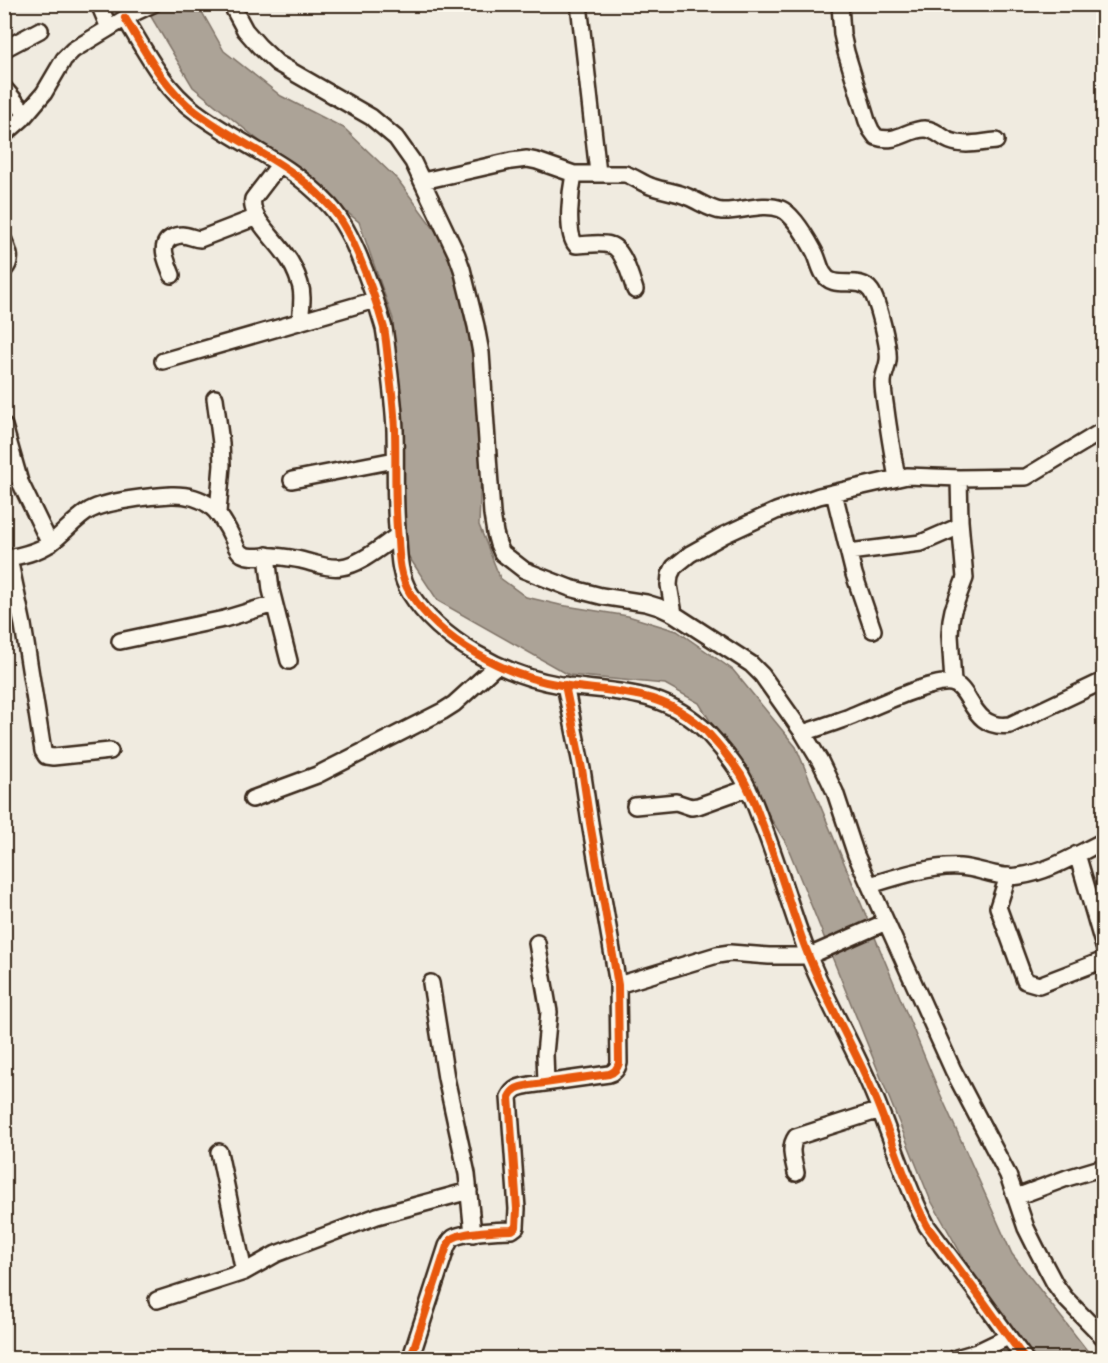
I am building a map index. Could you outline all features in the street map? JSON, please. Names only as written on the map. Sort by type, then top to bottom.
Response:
[{"type":"street","points":[[99,4],[110,27]]},
{"type":"street","points":[[4,135],[44,93],[64,59],[74,50],[153,4]]},
{"type":"street","points":[[231,4],[244,30],[277,63],[383,126],[402,146],[423,181],[457,255],[476,326],[481,353],[492,514],[495,533],[502,553],[524,570],[570,588],[601,596],[646,603],[674,614],[751,664],[762,675],[803,733],[835,792],[882,923],[953,1070],[1008,1175],[1026,1228],[1055,1284],[1065,1298],[1104,1338]]},
{"type":"street","points":[[579,4],[598,173]]},
{"type":"street","points":[[840,4],[846,52],[867,121],[876,137],[889,140],[926,129],[949,141],[965,145],[996,141]]},
{"type":"street","points":[[130,16],[159,72],[179,98],[196,112],[307,184],[334,211],[356,250],[371,285],[385,332],[393,393],[397,536],[403,577],[419,605],[436,624],[457,641],[486,660],[507,670],[537,680],[647,697],[682,712],[711,737],[743,778],[812,954],[874,1094],[899,1162],[927,1226],[1024,1359]]},
{"type":"street","points":[[4,49],[40,30]]},
{"type":"street","points":[[4,88],[26,114]]},
{"type":"street","points":[[423,181],[527,159],[537,160],[574,174],[624,174],[642,183],[687,196],[721,211],[763,207],[784,210],[808,240],[828,280],[864,285],[871,291],[880,314],[888,352],[883,383],[897,478]]},
{"type":"street","points":[[279,165],[253,199],[252,206],[257,217],[287,257],[300,283],[302,292],[300,322]]},
{"type":"street","points":[[574,174],[571,191],[572,240],[576,245],[602,244],[617,248],[636,290]]},
{"type":"street","points":[[171,274],[164,249],[166,240],[180,235],[200,239],[257,217]]},
{"type":"street","points":[[4,241],[10,260],[4,270]]},
{"type":"street","points":[[163,361],[375,300]]},
{"type":"street","points":[[215,398],[222,465],[218,512]]},
{"type":"street","points":[[4,426],[20,482],[50,544]]},
{"type":"street","points":[[674,614],[669,585],[669,575],[674,567],[690,554],[724,535],[776,511],[803,501],[897,478],[1026,477],[1104,430]]},
{"type":"street","points":[[292,480],[395,460]]},
{"type":"street","points":[[953,683],[951,620],[965,578],[960,526],[959,478]]},
{"type":"street","points":[[834,493],[854,574],[873,630]]},
{"type":"street","points":[[110,751],[53,757],[46,756],[43,751],[23,625],[7,559],[50,544],[89,510],[111,502],[169,495],[187,495],[208,504],[218,512],[240,552],[245,555],[267,555],[334,568],[342,567],[357,561],[397,536]]},
{"type":"street","points":[[849,552],[921,543],[960,526]]},
{"type":"street","points":[[267,555],[271,590],[289,661]]},
{"type":"street","points":[[120,641],[224,619],[274,604]]},
{"type":"street","points":[[252,799],[317,775],[443,711],[454,704],[497,665]]},
{"type":"street","points":[[803,733],[916,690],[932,685],[953,683],[958,685],[975,710],[989,723],[1010,725],[1103,681]]},
{"type":"street","points":[[412,1354],[447,1246],[452,1239],[458,1236],[512,1230],[516,1227],[517,1209],[509,1097],[512,1090],[609,1074],[617,1068],[619,1055],[618,985],[582,769],[565,685]]},
{"type":"street","points":[[635,806],[676,802],[691,807],[698,806],[748,788]]},
{"type":"street","points":[[870,885],[921,871],[956,866],[1008,876],[1030,874],[1051,867],[1104,841]]},
{"type":"street","points":[[1077,854],[1104,946]]},
{"type":"street","points":[[1008,876],[998,907],[1025,981],[1039,985],[1104,960]]},
{"type":"street","points":[[618,985],[717,955],[730,953],[769,956],[812,954],[882,923]]},
{"type":"street","points":[[537,943],[549,1012],[545,1054],[546,1083]]},
{"type":"street","points":[[431,983],[446,1078],[462,1144],[473,1234]]},
{"type":"street","points":[[796,1173],[792,1143],[796,1137],[880,1110]]},
{"type":"street","points":[[219,1152],[244,1272]]},
{"type":"street","points":[[1016,1197],[1066,1178],[1104,1167]]},
{"type":"street","points":[[157,1300],[244,1272],[276,1254],[330,1232],[377,1216],[469,1191]]},
{"type":"street","points":[[956,1359],[1008,1337]]},
{"type":"shaded area","points":[[144,5],[198,5],[224,51],[281,96],[344,128],[398,180],[443,241],[476,336],[481,472],[479,525],[500,578],[526,597],[628,616],[677,631],[733,670],[796,747],[938,1089],[1012,1254],[1093,1358],[1028,1358],[993,1310],[930,1199],[786,843],[699,703],[665,684],[569,675],[438,601],[405,551],[393,319],[359,222],[193,87]]},
{"type":"cycle path","points":[[125,18],[156,69],[185,103],[311,187],[335,213],[352,240],[369,281],[384,328],[395,421],[396,512],[400,561],[407,587],[423,610],[456,641],[476,654],[518,674],[561,685],[638,695],[674,708],[707,732],[741,775],[752,796],[807,952],[881,1111],[919,1210],[927,1226],[1024,1358]]},
{"type":"cycle path","points":[[412,1354],[447,1246],[451,1240],[465,1234],[512,1230],[516,1227],[517,1209],[509,1097],[511,1094],[515,1089],[523,1086],[609,1074],[616,1070],[619,1063],[618,985],[582,769],[565,685]]}]
